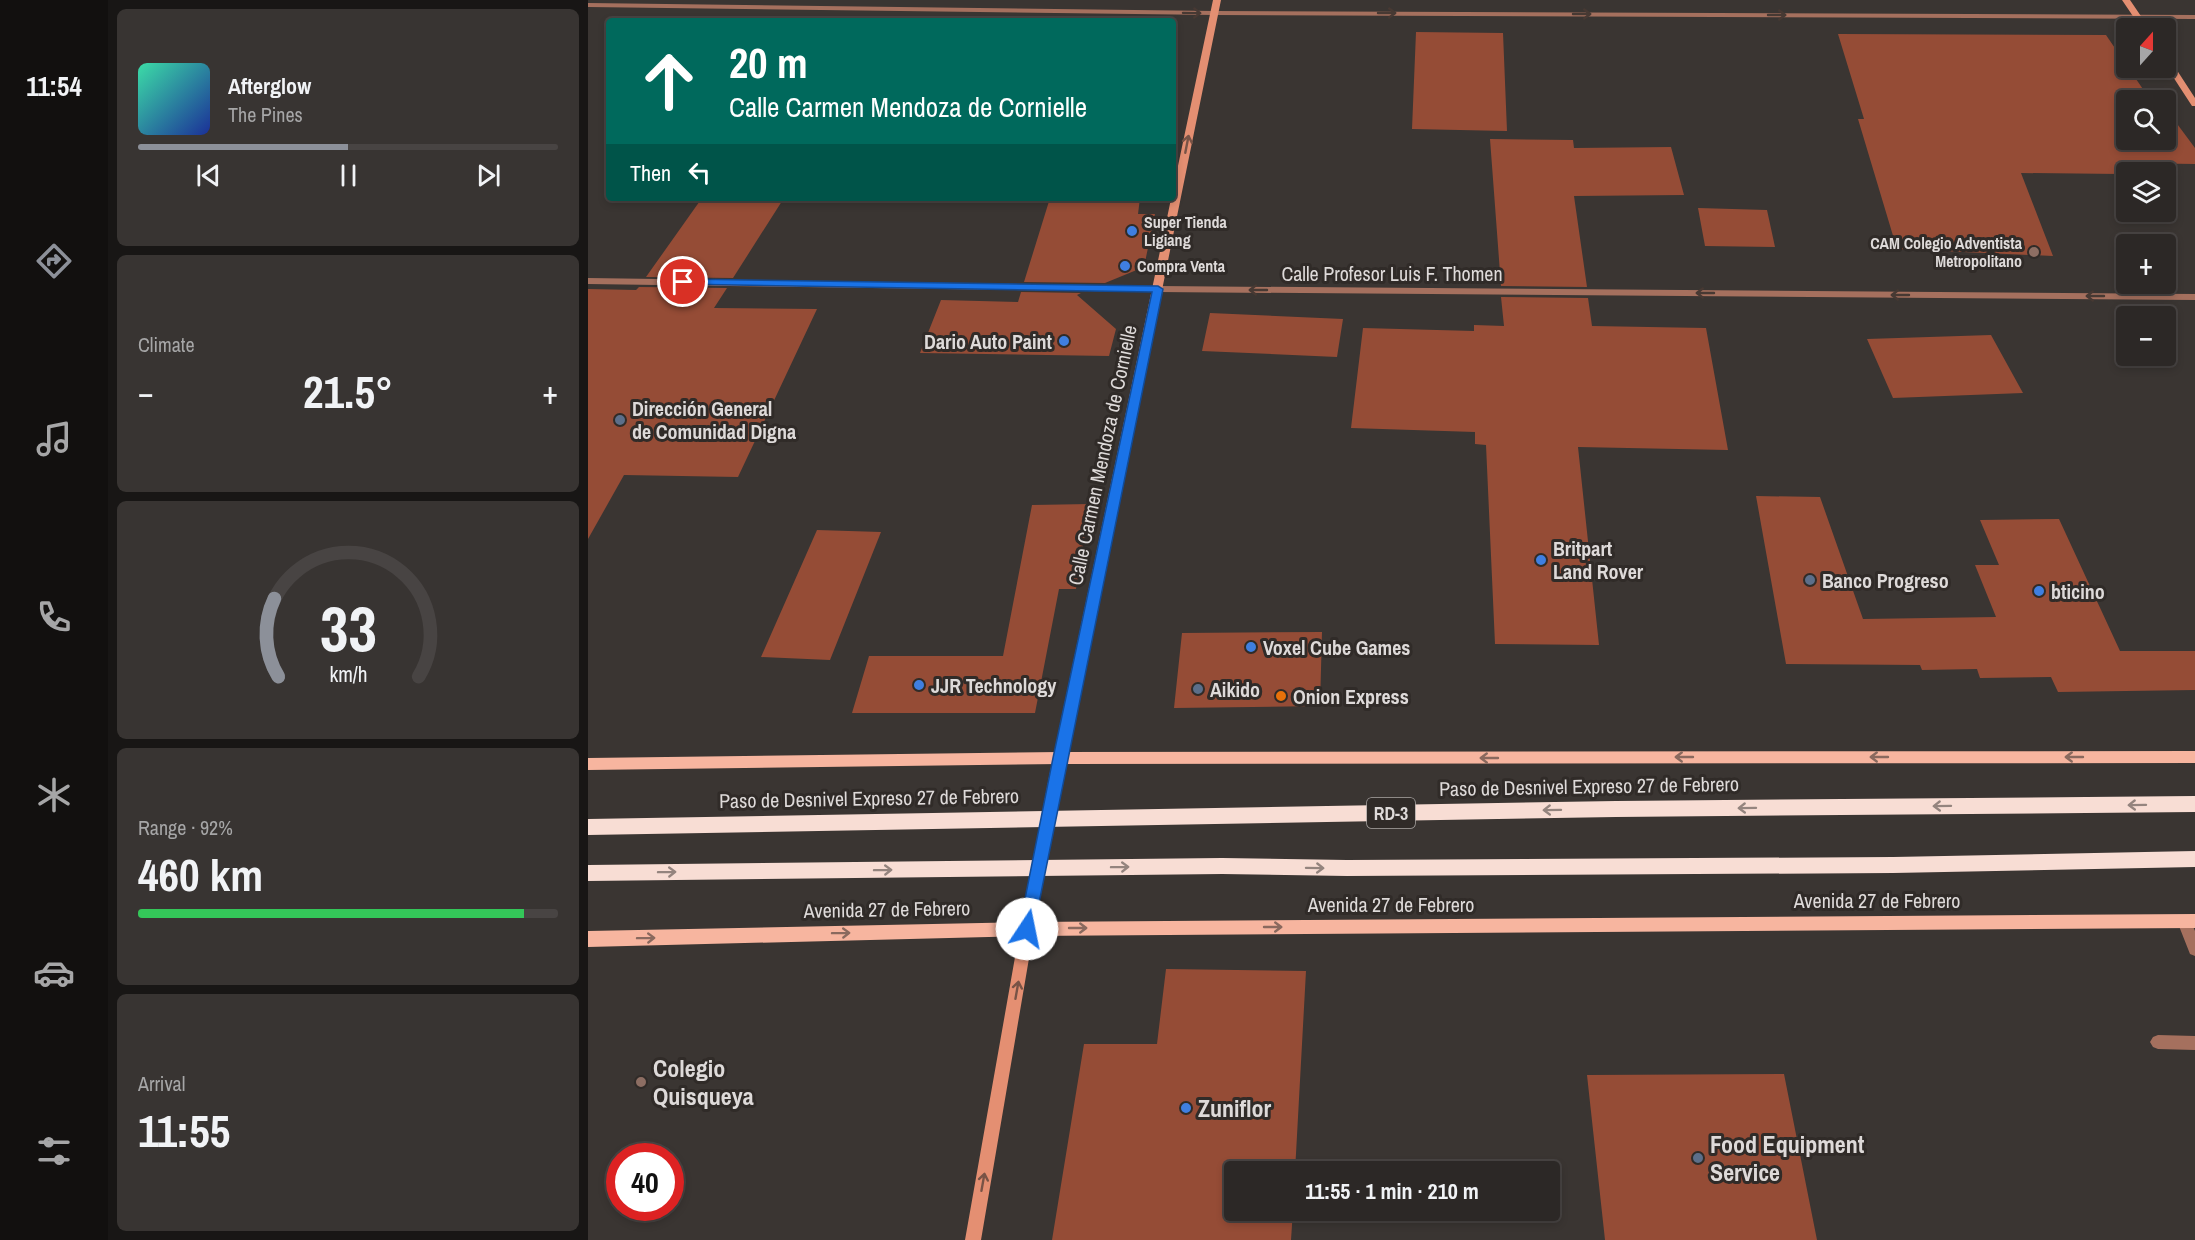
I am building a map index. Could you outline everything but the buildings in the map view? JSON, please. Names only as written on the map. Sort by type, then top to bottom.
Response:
[{"type":"highway","name":"Paso de Desnivel Expreso 27 de Febrero","points":[[588,827],[1604,810],[2195,804]]},
{"type":"highway","points":[[588,873],[1222,866],[1347,868],[1893,865],[2195,859]]},
{"type":"main road","points":[[588,764],[1060,758],[2195,757]]},
{"type":"main road","name":"Avenida 27 de Febrero","points":[[588,939],[1027,929],[2189,921]]},
{"type":"street","name":"Calle Carmen Mendoza de Cornielle","points":[[1176,200],[1217,0]]},
{"type":"street","points":[[2126,0],[2136,16]]},
{"type":"street","points":[[588,5],[1214,13],[2195,16]]},
{"type":"street","points":[[2176,75],[2195,104]]},
{"type":"street","name":"Calle Carmen Mendoza de Cornielle","points":[[1027,929],[1056,777],[1176,201]]},
{"type":"street","name":"Calle Profesor Luis F. Thomen","points":[[588,280],[1158,289],[2195,297]]},
{"type":"street","points":[[2189,921],[2195,950]]},
{"type":"street","points":[[973,1240],[1027,929]]},
{"type":"street","points":[[2158,1042],[2195,1043]]},
{"type":"place","name":"Super Tienda Ligiang","points":[[1132,231]]},
{"type":"place","name":"CAM Colegio Adventista Metropolitano","points":[[2034,252]]},
{"type":"place","name":"Compra Venta","points":[[1125,266]]},
{"type":"place","name":"Dario Auto Paint","points":[[1064,341]]},
{"type":"place","name":"Dirección General de Comunidad Digna","points":[[620,420]]},
{"type":"place","name":"Britpart Land Rover","points":[[1541,560]]},
{"type":"place","name":"Banco Progreso","points":[[1810,580]]},
{"type":"place","name":"bticino","points":[[2039,591]]},
{"type":"place","name":"Voxel Cube Games","points":[[1251,647]]},
{"type":"place","name":"JJR Technology","points":[[919,685]]},
{"type":"place","name":"Aikido","points":[[1198,689]]},
{"type":"place","name":"Onion Express","points":[[1281,696]]},
{"type":"place","name":"Colegio Quisqueya","points":[[641,1082]]},
{"type":"place","name":"Zuniflor","points":[[1186,1108]]},
{"type":"place","name":"Food Equipment Service","points":[[1698,1158]]},
{"type":"route","points":[[683,282],[1158,289],[1060,758],[1027,929]]}]
